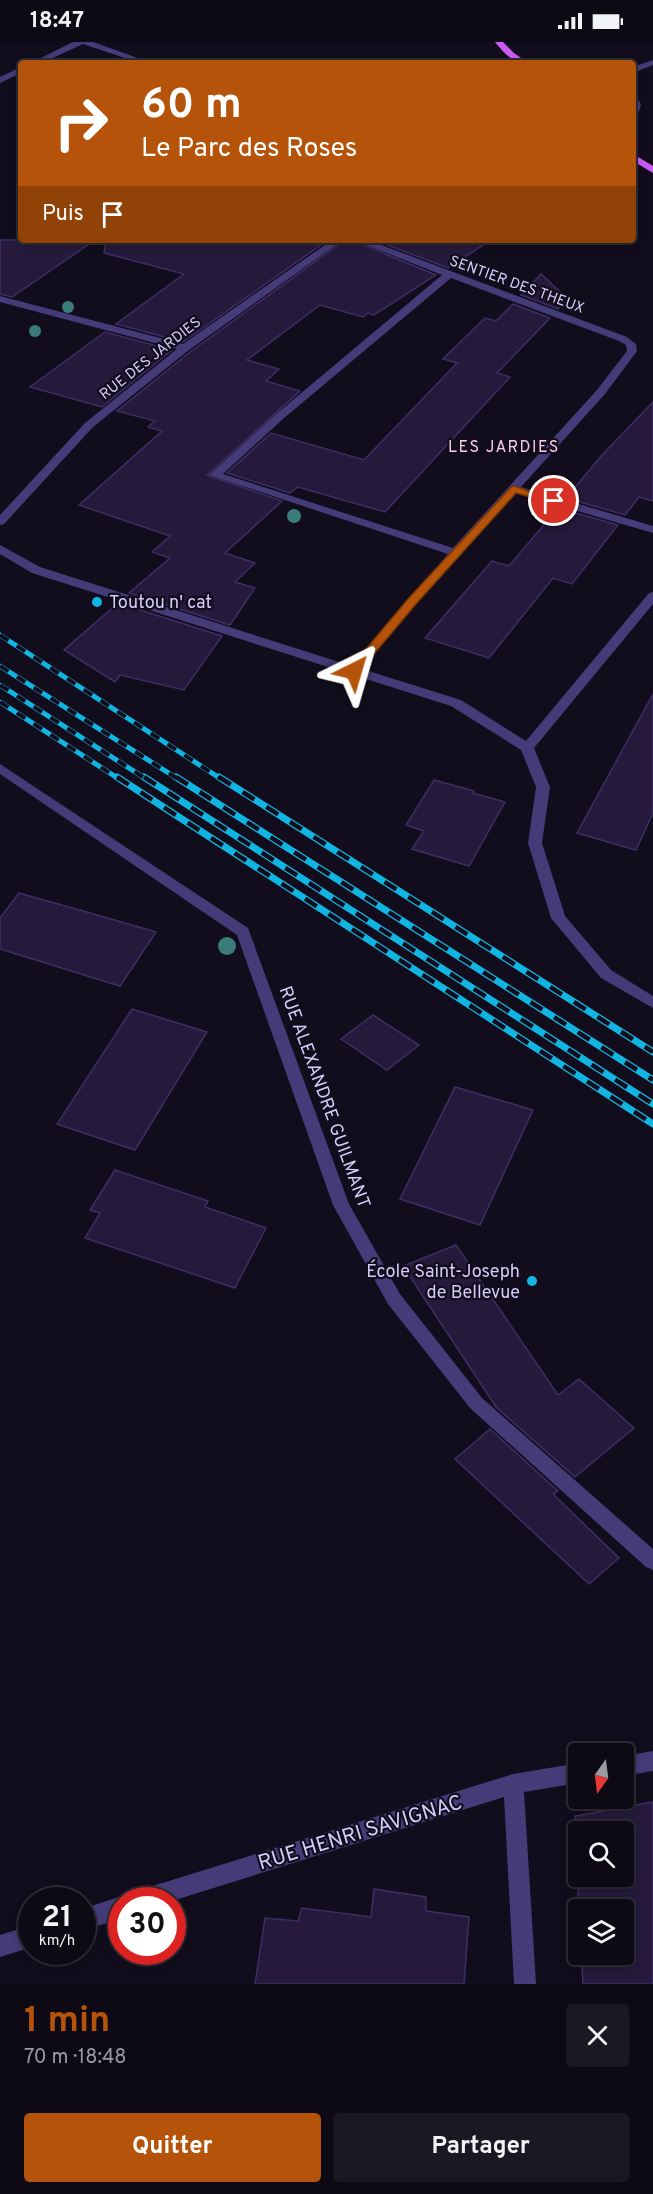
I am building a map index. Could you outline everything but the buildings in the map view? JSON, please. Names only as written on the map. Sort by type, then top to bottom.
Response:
[{"type":"main road","points":[[499,42],[512,59]]},
{"type":"main road","points":[[636,159],[653,170]]},
{"type":"street","points":[[41,60],[80,42]]},
{"type":"street","points":[[85,42],[138,60]]},
{"type":"street","points":[[636,69],[653,62]]},
{"type":"street","points":[[0,80],[18,71]]},
{"type":"street","name":"RUE DES JARDIES","points":[[0,522],[89,425],[185,348],[334,243]]},
{"type":"street","name":"SENTIER DES THEUX","points":[[367,243],[611,334],[631,344],[632,351],[629,357],[601,392],[514,489]]},
{"type":"street","points":[[448,275],[279,417],[215,475],[456,553]]},
{"type":"street","points":[[0,299],[185,348]]},
{"type":"street","points":[[354,671],[514,489],[653,530]]},
{"type":"street","points":[[0,549],[36,570],[456,703],[527,748],[543,787],[536,843],[558,918],[606,974],[653,1003]]},
{"type":"street","points":[[527,748],[653,596]]},
{"type":"street","name":"RUE ALEXANDRE GUILMANT","points":[[0,768],[243,932],[341,1205],[394,1299],[476,1403],[653,1561]]},
{"type":"street","points":[[634,1764],[653,1761]]},
{"type":"street","name":"RUE HENRI SAVIGNAC","points":[[184,1887],[513,1784],[568,1775]]},
{"type":"street","points":[[513,1784],[525,1984]]},
{"type":"street","points":[[0,1946],[18,1940]]},
{"type":"railway","points":[[0,635],[221,779]]},
{"type":"railway","points":[[0,666],[178,779]]},
{"type":"railway","points":[[0,685],[146,779]]},
{"type":"railway","points":[[0,702],[119,779]]},
{"type":"railway","points":[[117,777],[653,1124]]},
{"type":"railway","points":[[144,777],[653,1104]]},
{"type":"railway","points":[[176,777],[653,1080]]},
{"type":"railway","points":[[219,777],[653,1052]]},
{"type":"place","name":"Toutou n' cat","points":[[97,602]]},
{"type":"place","name":"École Saint-Joseph de Bellevue","points":[[532,1281]]},
{"type":"district","name":"LES JARDIES","points":[[504,446]]},
{"type":"route","points":[[354,671],[412,601],[514,489],[554,501]]}]
